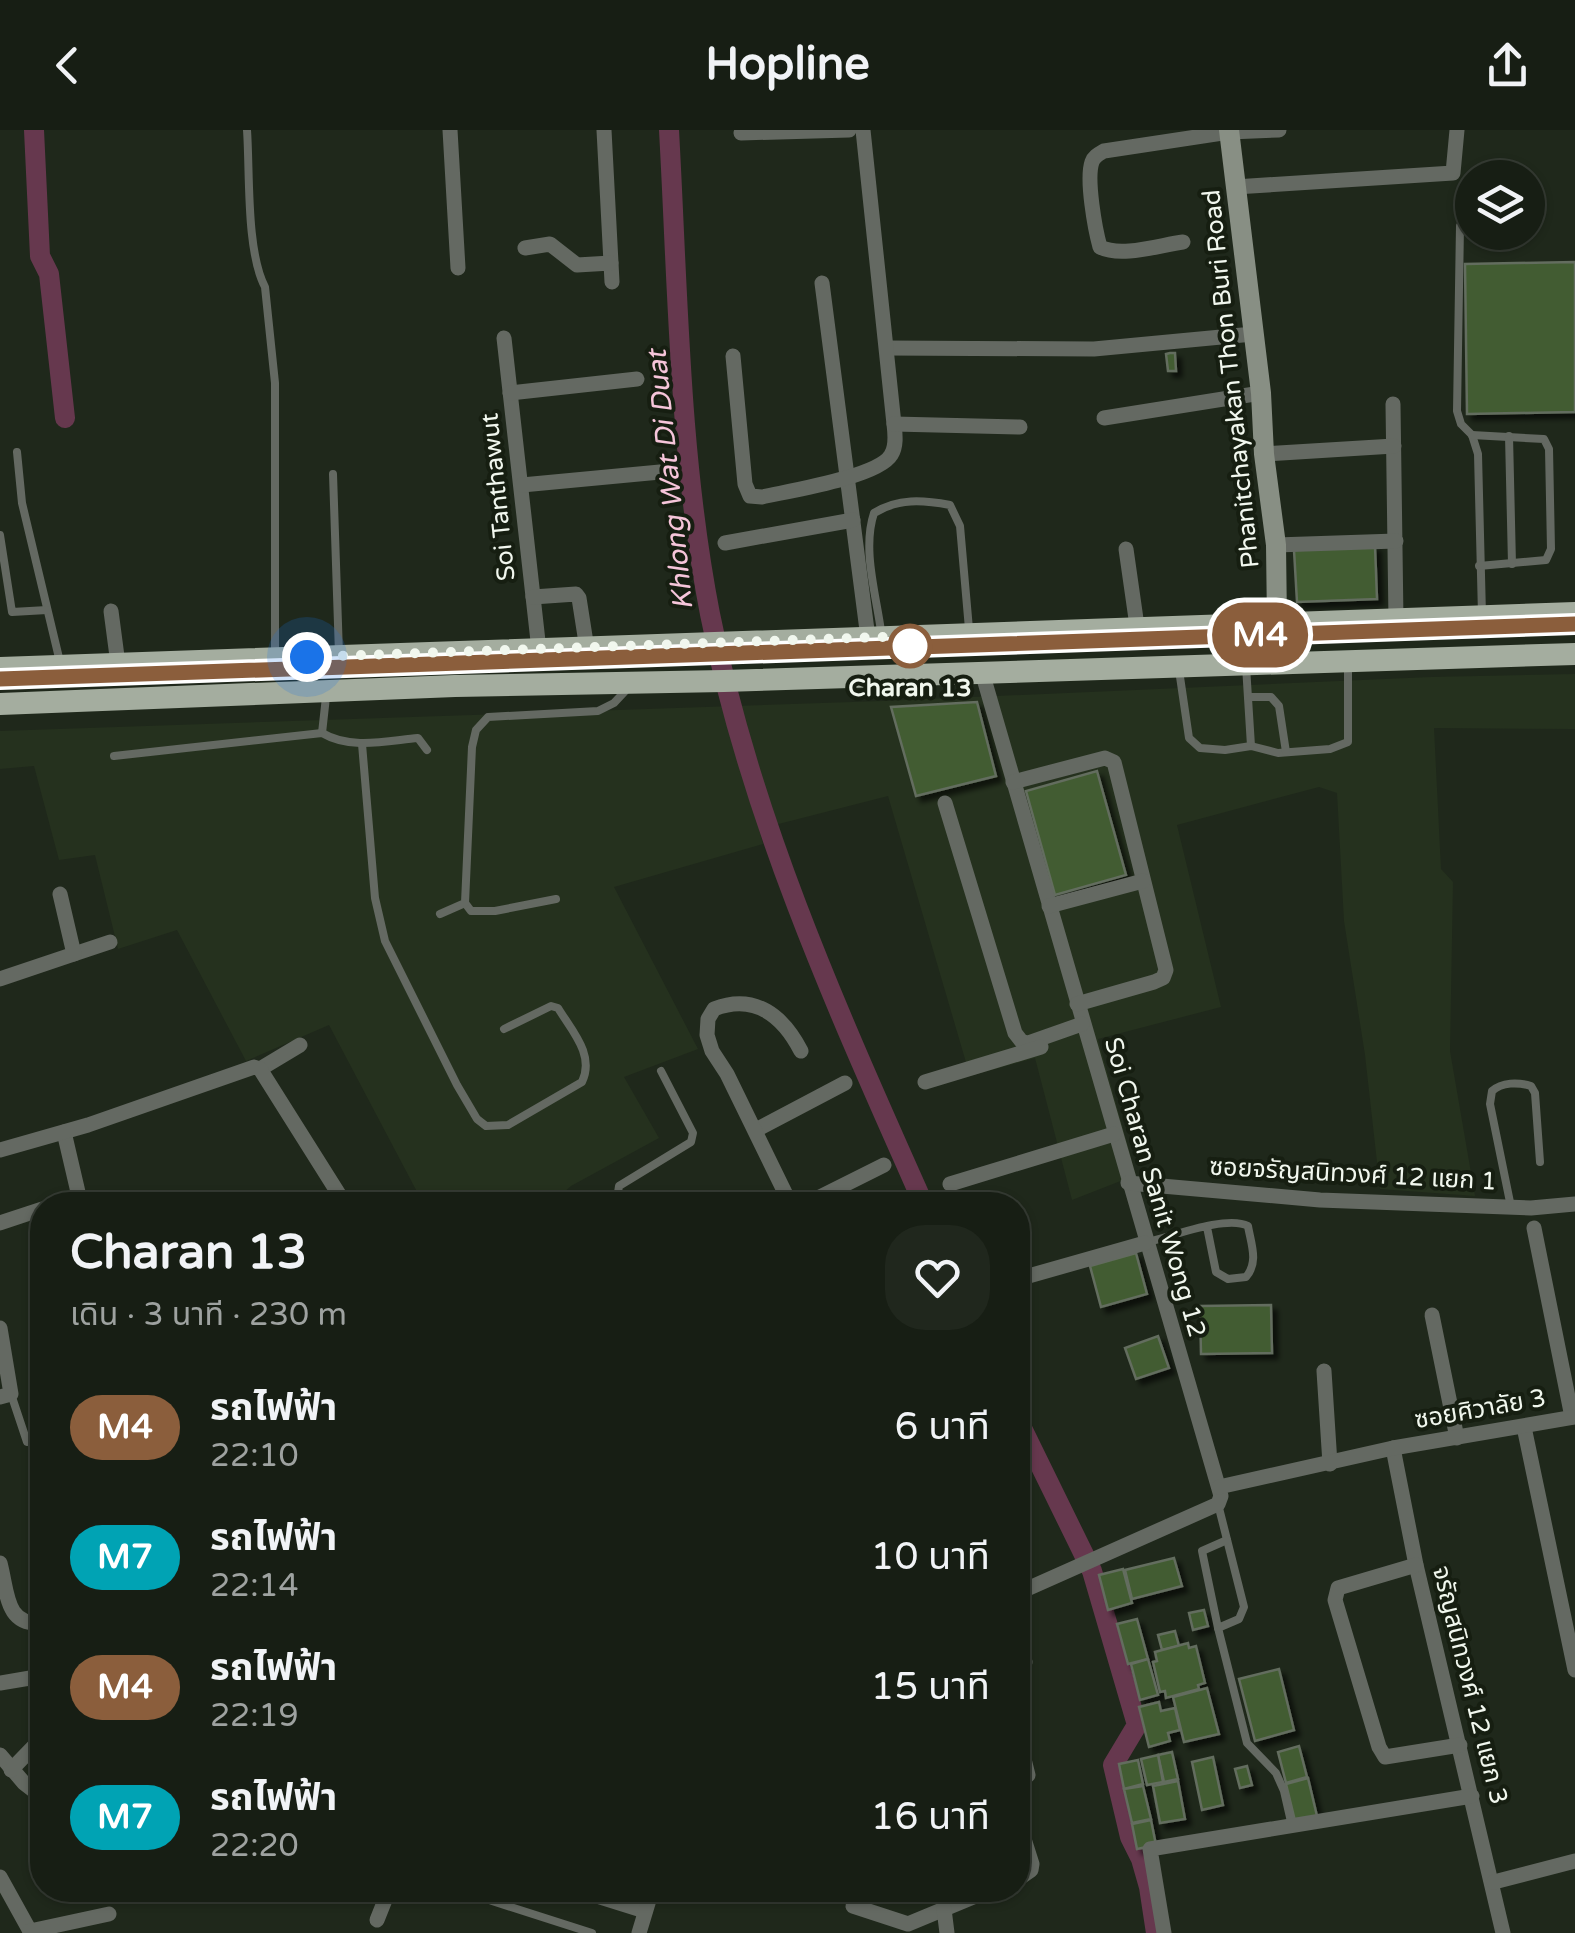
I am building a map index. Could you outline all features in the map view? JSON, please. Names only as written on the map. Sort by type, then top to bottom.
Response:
[{"type":"main road","name":"Phanitchayakan Thon Buri Road","points":[[1229,131],[1262,394],[1264,454],[1276,545],[1277,623]]},
{"type":"main road","points":[[0,668],[1575,613]]},
{"type":"main road","points":[[0,704],[1575,654]]},
{"type":"main road","points":[[151,662],[152,698]]},
{"type":"street","points":[[450,130],[458,268]]},
{"type":"street","points":[[604,130],[612,282]]},
{"type":"street","points":[[741,133],[849,130]]},
{"type":"street","points":[[734,356],[745,484],[750,496],[762,497],[846,478],[882,464],[892,455],[894,424],[863,130]]},
{"type":"street","points":[[1184,242],[1127,250],[1106,251],[1100,247],[1092,162],[1104,151],[1229,131],[1279,130]]},
{"type":"street","points":[[1235,187],[1453,173],[1457,130]]},
{"type":"street","points":[[524,248],[550,244],[576,264],[611,264]]},
{"type":"street","points":[[822,283],[846,478],[875,637]]},
{"type":"street","points":[[887,348],[1094,350],[1253,334]]},
{"type":"street","name":"Soi Tanthawut","points":[[504,338],[539,650]]},
{"type":"street","points":[[510,393],[637,380]]},
{"type":"street","points":[[1104,418],[1262,394]]},
{"type":"street","points":[[1394,404],[1396,620]]},
{"type":"street","points":[[894,424],[1020,427]]},
{"type":"street","points":[[1264,454],[1394,446]]},
{"type":"street","points":[[522,484],[660,472]]},
{"type":"street","points":[[725,543],[853,520]]},
{"type":"street","points":[[1276,545],[1396,541]]},
{"type":"street","points":[[1126,549],[1137,626]]},
{"type":"street","points":[[533,597],[576,594],[587,649]]},
{"type":"street","points":[[111,611],[118,664]]},
{"type":"street","name":"Soi Charan Sanit Wong 12","points":[[982,672],[1145,1243],[1220,1487],[1218,1504]]},
{"type":"street","points":[[1013,782],[1105,758],[1114,762],[1166,970],[1162,978],[1077,1004]]},
{"type":"street","points":[[944,804],[1015,1033],[1022,1042],[1028,1042],[1084,1029]]},
{"type":"street","points":[[1049,906],[1143,881]]},
{"type":"street","points":[[60,894],[74,954]]},
{"type":"street","points":[[0,979],[110,942]]},
{"type":"street","points":[[786,1192],[712,1052],[708,1019],[714,1009],[737,1004],[769,1010],[782,1018],[801,1051]]},
{"type":"street","points":[[926,1082],[1084,1029]]},
{"type":"street","points":[[260,1069],[300,1045]]},
{"type":"street","points":[[0,1150],[64,1132],[254,1066],[260,1069],[337,1192]]},
{"type":"street","points":[[756,1130],[845,1084]]},
{"type":"street","points":[[64,1132],[66,1192]]},
{"type":"street","points":[[950,1184],[1114,1134]]},
{"type":"street","points":[[830,1192],[884,1165]]},
{"type":"street","name":"ซอยจรัญสนิทวงศ์ 12 แยก 1","points":[[1128,1183],[1320,1200],[1511,1207],[1575,1204]]},
{"type":"street","points":[[0,1222],[30,1213]]},
{"type":"street","points":[[1534,1228],[1574,1417]]},
{"type":"street","points":[[1030,1276],[1145,1243]]},
{"type":"street","points":[[1432,1315],[1457,1438]]},
{"type":"street","points":[[0,1336],[8,1399]]},
{"type":"street","points":[[1324,1370],[1330,1464]]},
{"type":"street","name":"ซอยศิวาลัย 3","points":[[1220,1487],[1393,1448],[1574,1417]]},
{"type":"street","points":[[1524,1427],[1575,1670]]},
{"type":"street","name":"จรัญสนิทวงศ์ 12 แยก 3","points":[[1393,1448],[1416,1565],[1503,1933]]},
{"type":"street","points":[[1030,1587],[1218,1504]]},
{"type":"street","points":[[0,1564],[14,1616],[30,1622]]},
{"type":"street","points":[[1416,1565],[1349,1582],[1338,1588],[1335,1600],[1385,1757],[1460,1745]]},
{"type":"street","points":[[0,1683],[30,1678]]},
{"type":"street","points":[[12,1770],[30,1751]]},
{"type":"street","points":[[0,1755],[30,1786]]},
{"type":"street","points":[[1160,1930],[1149,1850],[1472,1796]]},
{"type":"street","points":[[1494,1882],[1575,1861]]},
{"type":"street","points":[[0,1878],[31,1932],[109,1914]]},
{"type":"street","points":[[377,1920],[384,1902]]},
{"type":"street","points":[[617,1902],[646,1911]]},
{"type":"street","points":[[639,1933],[649,1902]]},
{"type":"street","points":[[853,1906],[908,1924],[961,1902]]},
{"type":"street","points":[[944,1909],[947,1933]]},
{"type":"lane","points":[[247,130],[253,230],[259,276],[265,287],[276,383],[275,658]]},
{"type":"lane","points":[[1460,250],[1457,411],[1478,454],[1482,617]]},
{"type":"lane","points":[[1472,435],[1544,439],[1549,448],[1552,549],[1546,560],[1478,566]]},
{"type":"lane","points":[[1509,436],[1512,564]]},
{"type":"lane","points":[[17,452],[22,503],[61,666]]},
{"type":"lane","points":[[333,474],[339,656]]},
{"type":"lane","points":[[875,637],[869,528],[874,513],[892,502],[950,505],[960,526],[969,633]]},
{"type":"lane","points":[[0,535],[12,612],[47,610]]},
{"type":"lane","points":[[1178,666],[1189,738],[1200,748],[1251,746],[1286,752],[1330,749],[1348,742],[1348,662]]},
{"type":"lane","points":[[1246,666],[1251,746]]},
{"type":"lane","points":[[556,898],[496,912],[471,911],[465,904],[472,748],[480,722],[488,717],[598,712],[614,704],[632,683]]},
{"type":"lane","points":[[322,732],[327,692]]},
{"type":"lane","points":[[1248,697],[1271,697],[1279,706],[1286,752]]},
{"type":"lane","points":[[114,756],[322,732],[342,742],[362,744],[418,738],[427,750]]},
{"type":"lane","points":[[362,744],[375,898],[385,941],[457,1085],[477,1119],[486,1126],[508,1125],[582,1082],[587,1071],[587,1056],[558,1008],[551,1006],[504,1029]]},
{"type":"lane","points":[[440,914],[465,904]]},
{"type":"lane","points":[[618,1192],[619,1186],[691,1142],[693,1133],[661,1072]]},
{"type":"lane","points":[[1511,1207],[1490,1104],[1492,1091],[1498,1085],[1522,1083],[1535,1092],[1540,1162]]},
{"type":"lane","points":[[1145,1243],[1207,1227],[1236,1221],[1248,1226],[1254,1259],[1246,1278],[1228,1279],[1216,1272],[1207,1227]]},
{"type":"lane","points":[[0,1410],[8,1399]]},
{"type":"lane","points":[[8,1399],[27,1442]]},
{"type":"lane","points":[[1218,1504],[1244,1607],[1239,1619],[1218,1628]]},
{"type":"lane","points":[[1227,1540],[1202,1552],[1218,1628],[1248,1742],[1276,1773],[1292,1826]]},
{"type":"lane","points":[[495,1902],[592,1933]]},
{"type":"shaded area","points":[[1575,674],[1575,729],[1434,728],[1441,869],[1453,882],[1450,1051],[1475,1196],[1380,1189],[1344,921],[1337,793],[1319,787],[1177,825],[1221,1007],[1098,1039],[1136,1175],[1072,1200],[1035,1058],[970,1076],[888,796],[759,829],[763,844],[614,887],[698,1049],[624,1077],[659,1138],[564,1192],[417,1192],[329,1025],[246,1061],[177,930],[118,949],[95,855],[59,860],[34,766],[0,769],[0,731],[882,701]]},
{"type":"building","points":[[1575,262],[1575,412],[1467,414],[1465,264]]},
{"type":"building","points":[[1175,353],[1176,371],[1168,371],[1166,354]]},
{"type":"building","points":[[1375,546],[1377,599],[1297,602],[1294,550]]},
{"type":"building","points":[[977,702],[996,776],[916,796],[891,707]]},
{"type":"building","points":[[1097,771],[1126,875],[1055,895],[1026,791]]},
{"type":"building","points":[[1136,1253],[1147,1294],[1101,1307],[1090,1266]]},
{"type":"building","points":[[1271,1305],[1272,1353],[1201,1354],[1200,1306]]},
{"type":"building","points":[[1158,1336],[1169,1368],[1136,1379],[1125,1348]]},
{"type":"building","points":[[1174,1558],[1182,1586],[1132,1599],[1125,1570]]},
{"type":"building","points":[[1123,1569],[1132,1603],[1108,1610],[1099,1575]]},
{"type":"building","points":[[1204,1610],[1208,1626],[1193,1630],[1189,1613]]},
{"type":"building","points":[[1137,1619],[1148,1659],[1128,1664],[1117,1624]]},
{"type":"building","points":[[1175,1631],[1179,1646],[1162,1650],[1158,1635]]},
{"type":"building","points":[[1188,1643],[1189,1648],[1196,1646],[1205,1683],[1198,1685],[1199,1689],[1166,1698],[1165,1691],[1160,1692],[1153,1662],[1157,1661],[1155,1652]]},
{"type":"building","points":[[1148,1659],[1158,1695],[1140,1700],[1131,1664]]},
{"type":"building","points":[[1279,1669],[1294,1730],[1255,1741],[1239,1679]]},
{"type":"building","points":[[1207,1688],[1219,1734],[1184,1742],[1173,1697]]},
{"type":"building","points":[[1159,1702],[1161,1711],[1175,1708],[1180,1730],[1168,1733],[1170,1741],[1149,1747],[1139,1707]]},
{"type":"building","points":[[1299,1746],[1307,1777],[1286,1783],[1278,1752]]},
{"type":"building","points":[[1172,1752],[1178,1779],[1164,1782],[1158,1755]]},
{"type":"building","points":[[1158,1755],[1163,1782],[1147,1785],[1141,1759]]},
{"type":"building","points":[[1213,1757],[1223,1805],[1202,1810],[1192,1762]]},
{"type":"building","points":[[1138,1760],[1143,1784],[1124,1789],[1119,1764]]},
{"type":"building","points":[[1247,1766],[1252,1785],[1240,1788],[1235,1769]]},
{"type":"building","points":[[1308,1778],[1317,1816],[1295,1821],[1286,1784]]},
{"type":"building","points":[[1178,1781],[1185,1819],[1160,1823],[1153,1786]]},
{"type":"building","points":[[1143,1786],[1151,1819],[1132,1823],[1124,1789]]},
{"type":"building","points":[[1151,1820],[1156,1845],[1137,1849],[1132,1824]]},
{"type":"waterway","points":[[34,130],[40,256],[49,274],[65,418]]},
{"type":"waterway","name":"Khlong Wat Di Duat","points":[[669,130],[681,373],[692,494],[710,614],[727,691],[800,915],[918,1192]]},
{"type":"waterway","name":"Khlong Wat Di Duat","points":[[1030,1444],[1092,1571],[1137,1725],[1113,1765],[1130,1837],[1149,1887],[1156,1933]]},
{"type":"railway","points":[[0,679],[1575,624]]},
{"type":"metro line","name":"M4","points":[[0,679],[1575,624]]},
{"type":"place","name":"Charan 13","points":[[910,646]]},
{"type":"route","points":[[307,657],[911,636],[910,646]]}]
